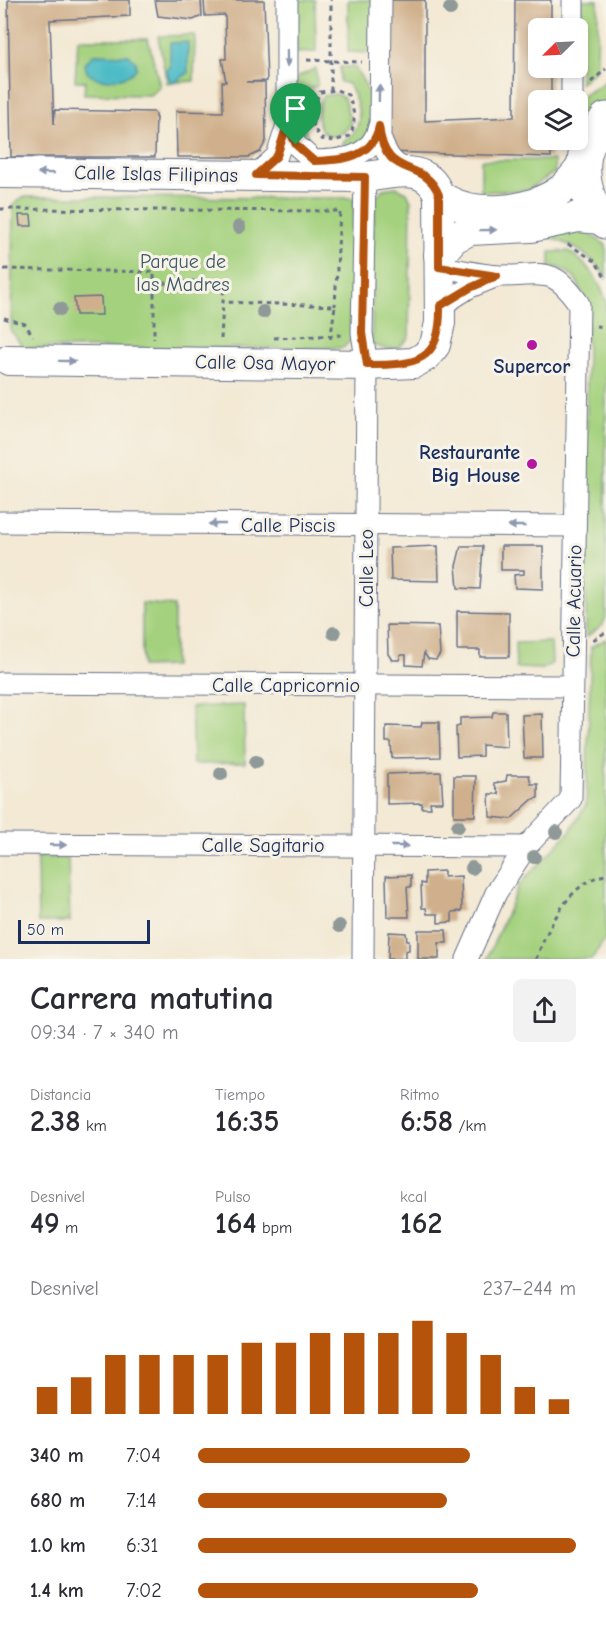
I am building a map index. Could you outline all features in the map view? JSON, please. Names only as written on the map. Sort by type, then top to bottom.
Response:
[{"type":"main road","points":[[419,171],[431,180],[439,195],[461,206],[474,208],[526,205],[561,189],[589,140]]},
{"type":"main road","points":[[589,140],[587,195],[604,220]]},
{"type":"main road","name":"Calle Islas Filipinas","points":[[0,172],[365,177],[419,171]]},
{"type":"main road","name":"Calle Osa Mayor","points":[[3,350],[367,365],[414,363],[426,357],[435,345],[440,323],[439,195]]},
{"type":"main road","points":[[439,261],[454,238],[470,230],[531,227],[578,217],[604,220]]},
{"type":"street","points":[[256,175],[277,156],[287,125],[287,0]]},
{"type":"street","points":[[287,125],[296,145],[314,161],[352,158],[366,150],[376,138],[379,126],[381,0]]},
{"type":"street","points":[[573,0],[573,18]]},
{"type":"street","points":[[379,126],[388,156],[405,170],[419,171]]},
{"type":"street","name":"Calle Leo","points":[[363,959],[367,365],[362,333],[365,177]]},
{"type":"street","points":[[439,261],[497,276]]},
{"type":"street","name":"Calle Acuario","points":[[467,959],[496,893],[526,847],[571,799],[579,304],[567,286],[556,278],[536,273],[497,276]]},
{"type":"street","points":[[440,306],[470,288],[497,276]]},
{"type":"street","name":"Calle Piscis","points":[[0,522],[575,526]]},
{"type":"street","name":"Calle Capricornio","points":[[0,682],[572,686]]},
{"type":"street","name":"Calle Sagitario","points":[[0,844],[526,847]]},
{"type":"path","points":[[331,0],[331,91]]},
{"type":"path","points":[[304,60],[360,60],[367,66]]},
{"type":"path","points":[[337,90],[348,95],[356,124],[350,136],[334,141],[321,139],[312,126],[312,107],[320,92],[331,91],[337,90]]},
{"type":"path","points":[[0,209],[340,211],[333,335]]},
{"type":"path","points":[[557,243],[569,244],[595,261],[606,278]]},
{"type":"path","points":[[4,269],[154,272],[154,339]]},
{"type":"path","points":[[154,284],[224,279],[221,341]]},
{"type":"path","points":[[223,302],[335,306]]},
{"type":"path","points":[[3,350],[24,324],[33,338]]},
{"type":"path","points":[[536,959],[558,913],[578,889],[585,881],[606,875]]},
{"type":"green space","points":[[295,0],[315,0],[316,52],[296,53]]},
{"type":"green space","points":[[348,0],[374,0],[374,53],[348,52]]},
{"type":"green space","points":[[581,0],[598,0],[597,69],[588,76],[588,18],[581,18]]},
{"type":"green space","points":[[195,35],[194,81],[167,83],[158,36]]},
{"type":"green space","points":[[78,39],[148,39],[160,86],[150,95],[84,94],[85,81],[75,81]]},
{"type":"green space","points":[[340,67],[354,67],[368,92],[372,111],[369,129],[364,138],[345,152],[343,142],[356,130],[359,116],[356,100],[348,84],[340,82]]},
{"type":"green space","points":[[316,68],[317,86],[307,90],[304,105],[305,129],[316,147],[313,151],[297,136],[293,83],[298,77]]},
{"type":"green space","points":[[606,81],[606,103],[588,124],[588,92]]},
{"type":"green space","points":[[336,94],[344,98],[351,124],[343,132],[329,136],[319,125],[319,107],[323,96]]},
{"type":"green space","points":[[481,160],[554,160],[555,172],[528,190],[481,192]]},
{"type":"green space","points":[[396,187],[407,192],[411,201],[409,337],[398,348],[387,349],[372,345],[372,245],[376,197],[383,189]]},
{"type":"green space","name":"Parque de las Madres","points":[[23,197],[354,198],[352,339],[343,348],[24,348],[11,331],[13,205]]},
{"type":"green space","points":[[585,231],[606,245],[606,278],[586,255],[562,242],[542,235]]},
{"type":"green space","points":[[568,251],[592,272],[606,301],[606,616],[603,625],[586,637],[587,307],[579,285],[571,274],[550,266],[550,252]]},
{"type":"green space","points":[[142,603],[174,606],[174,666],[142,667]]},
{"type":"green space","points":[[606,639],[606,937],[592,959],[487,959],[519,885],[570,831],[586,805],[591,647]]},
{"type":"green space","points":[[551,642],[552,663],[543,669],[516,668],[515,643]]},
{"type":"green space","points":[[244,705],[245,763],[193,764],[191,707]]},
{"type":"green space","points":[[37,857],[68,858],[70,922],[38,922]]},
{"type":"water","points":[[188,42],[188,73],[175,82],[170,81],[166,71],[170,68],[170,43]]},
{"type":"water","points":[[94,54],[129,55],[136,62],[136,69],[126,76],[112,80],[92,76],[87,72],[85,64]]},
{"type":"building","points":[[8,0],[130,0],[130,16],[50,20],[54,124],[55,110],[153,112],[156,114],[155,157],[11,157]]},
{"type":"building","points":[[155,0],[201,0],[202,16],[193,20],[158,16]]},
{"type":"building","points":[[204,0],[264,0],[267,81],[246,82],[265,82],[266,141],[260,152],[249,157],[177,157],[176,111],[223,112],[222,82],[226,82],[222,59],[226,59],[225,15],[205,16]]},
{"type":"building","points":[[383,0],[425,0],[425,121],[514,117],[515,0],[551,0],[551,18],[528,18],[528,78],[551,78],[551,90],[528,90],[528,150],[551,150],[551,157],[388,152]]},
{"type":"building","points":[[19,215],[31,215],[32,226],[20,226]]},
{"type":"building","points":[[101,297],[102,315],[76,315],[74,298]]},
{"type":"building","points":[[438,546],[439,581],[391,580],[390,548]]},
{"type":"building","points":[[461,546],[483,546],[480,589],[458,588],[456,566]]},
{"type":"building","points":[[501,546],[543,546],[543,589],[515,588],[514,575],[524,574],[524,570],[501,570]]},
{"type":"building","points":[[457,611],[509,612],[509,657],[480,657],[480,650],[457,650]]},
{"type":"building","points":[[387,625],[438,626],[440,654],[436,660],[428,659],[424,653],[422,666],[406,665],[406,655],[401,655],[399,660],[392,660],[388,654]]},
{"type":"building","points":[[493,712],[506,712],[507,747],[482,745],[482,756],[457,757],[456,727],[460,726],[460,718],[492,717]]},
{"type":"building","points":[[542,714],[543,758],[524,758],[522,715]]},
{"type":"building","points":[[422,722],[439,722],[440,757],[392,758],[391,742],[386,742],[386,726],[421,727]]},
{"type":"building","points":[[441,772],[443,802],[430,802],[431,808],[422,808],[422,803],[387,804],[387,774]]},
{"type":"building","points":[[507,775],[529,775],[531,784],[538,784],[538,798],[533,799],[511,819],[490,817],[489,794],[499,794],[494,783],[506,781]]},
{"type":"building","points":[[454,776],[476,776],[475,816],[454,816]]},
{"type":"building","points":[[444,871],[444,877],[461,876],[462,911],[452,912],[452,922],[438,923],[438,914],[427,914],[426,908],[422,908],[421,883],[425,884],[425,872]]},
{"type":"building","points":[[411,875],[411,887],[407,887],[409,917],[387,917],[386,876]]},
{"type":"building","points":[[418,930],[446,930],[447,943],[439,943],[439,959],[418,959]]},
{"type":"building","points":[[389,932],[406,933],[409,950],[405,951],[405,959],[388,959]]},
{"type":"place","name":"Supercor","points":[[532,345]]},
{"type":"place","name":"Restaurante Big House","points":[[532,464]]},
{"type":"route","points":[[287,125],[296,145],[314,161],[352,158],[366,150],[376,138],[379,126],[383,147],[388,156],[405,170],[419,171],[435,185],[439,195],[439,267],[497,276],[470,288],[440,306],[440,323],[435,345],[426,357],[414,363],[367,365],[362,333],[365,177],[256,175],[277,156],[287,125]]}]
